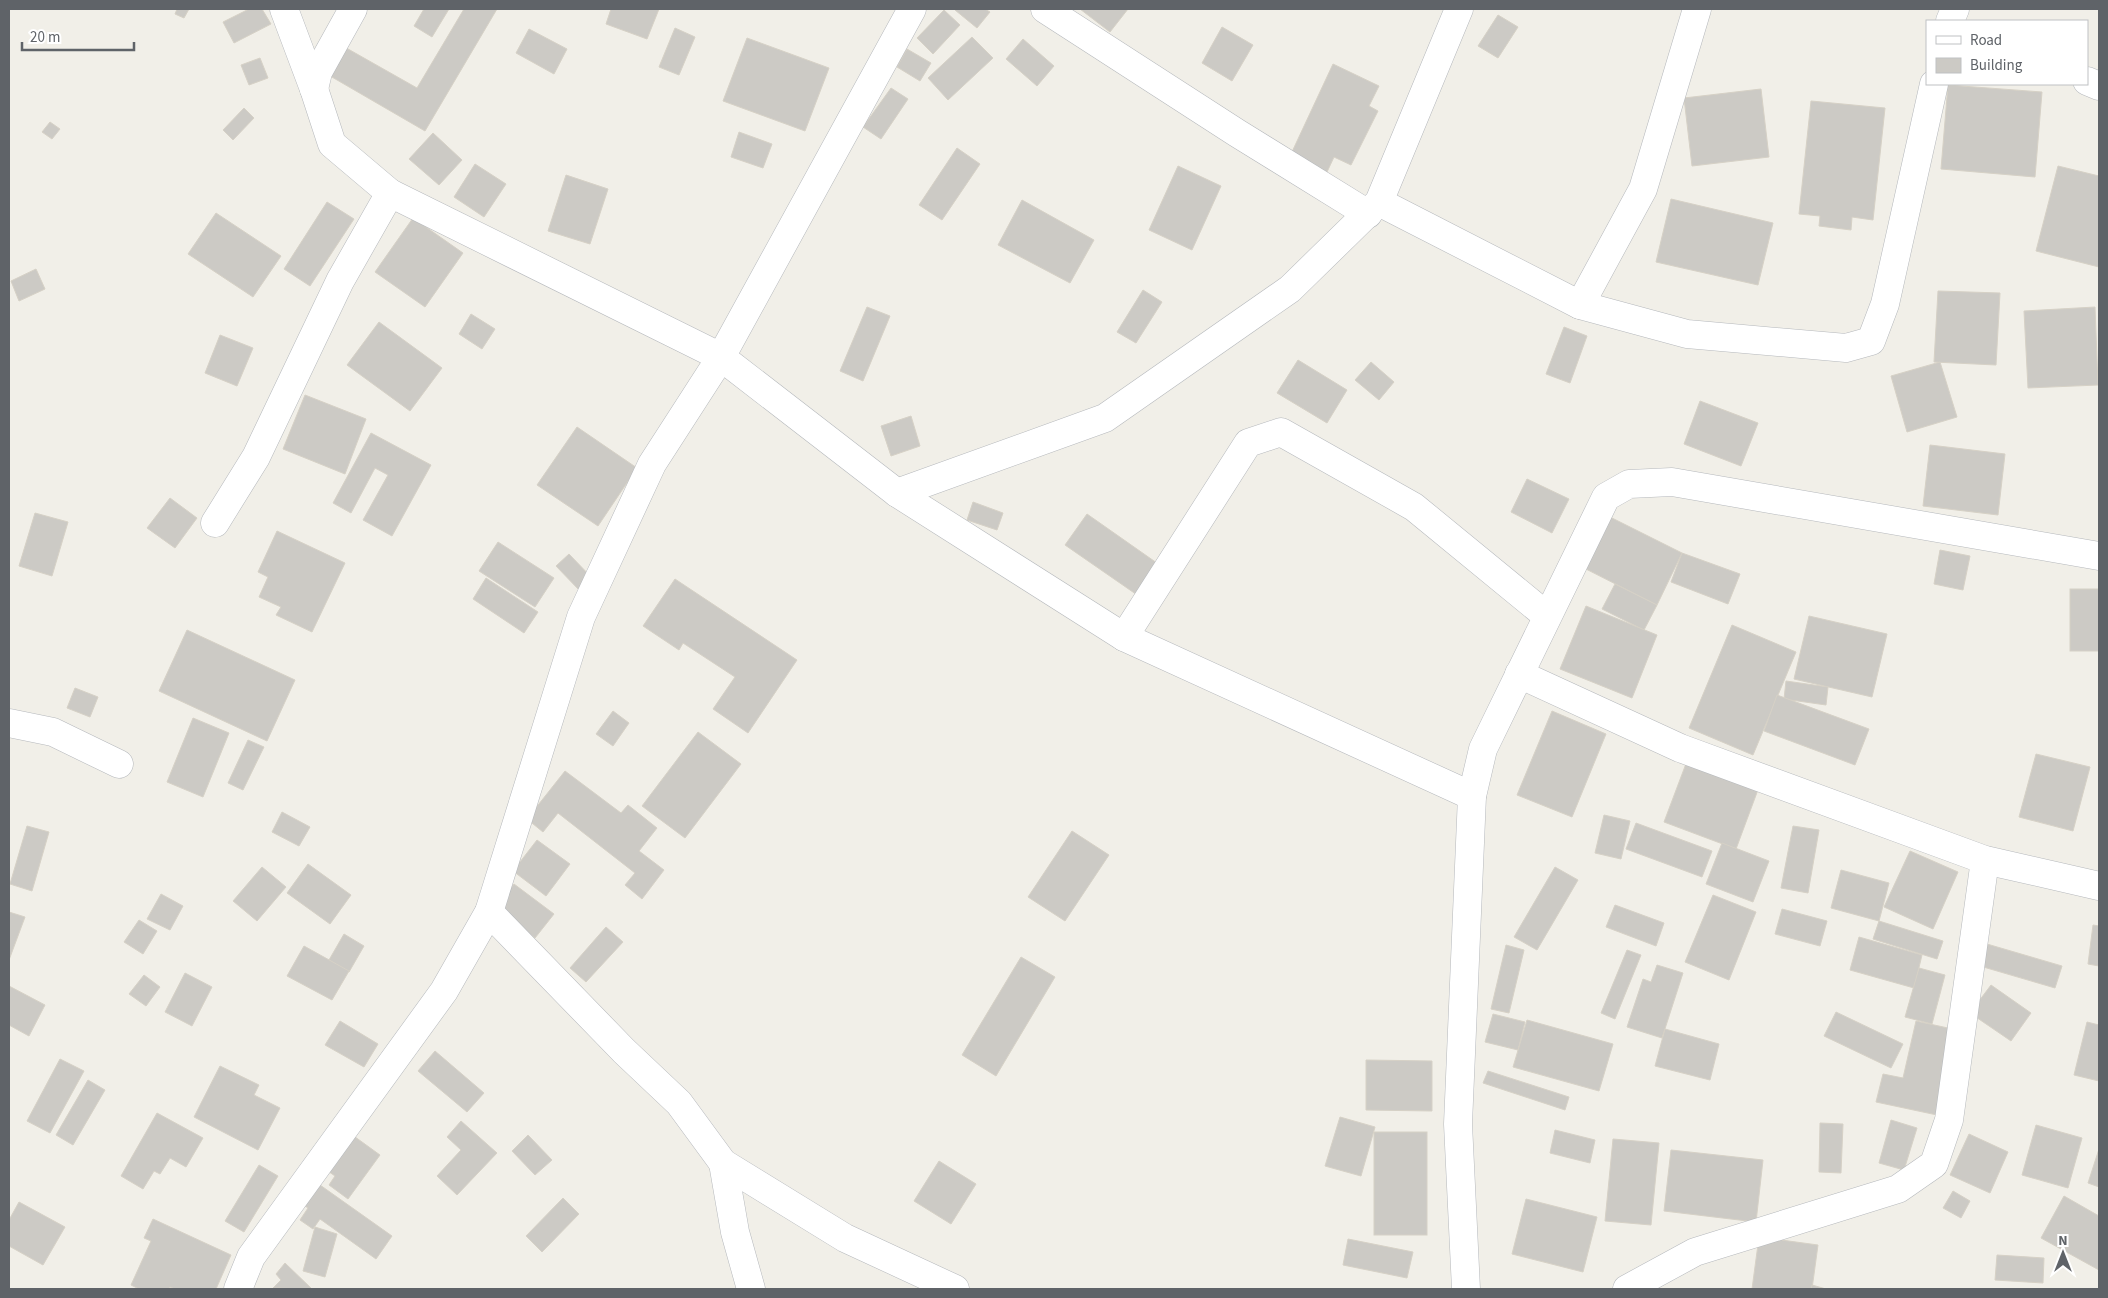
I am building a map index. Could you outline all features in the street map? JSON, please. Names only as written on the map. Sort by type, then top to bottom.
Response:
[{"type":"street","points":[[284,9],[332,144],[390,194],[722,357],[897,493],[1124,637],[1472,796]]},
{"type":"street","points":[[314,89],[318,72],[353,9]]},
{"type":"street","points":[[238,1289],[251,1257],[444,992],[489,912],[581,617],[652,464],[722,357],[912,9]]},
{"type":"street","points":[[1045,9],[1237,133],[1373,208],[1580,305],[1687,334],[1846,348],[1871,341],[1885,304],[1934,85]]},
{"type":"street","points":[[897,493],[1105,418],[1290,289],[1373,208],[1458,9]]},
{"type":"street","points":[[1580,305],[1642,189],[1697,9]]},
{"type":"street","points":[[215,523],[256,457],[340,281],[390,194]]},
{"type":"street","points":[[1124,637],[1248,443],[1281,432],[1414,507],[1547,616]]},
{"type":"street","points":[[1466,1289],[1458,1124],[1472,796],[1483,749],[1606,497],[1629,484],[1672,482],[2099,556]]},
{"type":"street","points":[[1519,674],[1680,748],[1985,860],[2099,886]]},
{"type":"street","points":[[9,723],[53,732],[119,764]]},
{"type":"street","points":[[1627,1289],[1695,1252],[1898,1189],[1934,1164],[1948,1120],[1985,860]]},
{"type":"street","points":[[489,912],[624,1051],[679,1103],[723,1163],[845,1238],[955,1289]]},
{"type":"street","points":[[723,1163],[735,1232],[751,1289]]},
{"type":"building","points":[[177,9],[189,9],[184,18],[175,14]]},
{"type":"building","points":[[249,9],[262,9],[271,24],[234,43],[223,22]]},
{"type":"building","points":[[424,9],[449,9],[432,37],[414,26]]},
{"type":"building","points":[[464,9],[497,9],[425,131],[325,73],[341,45],[417,88]]},
{"type":"building","points":[[611,9],[659,9],[647,39],[606,24]]},
{"type":"building","points":[[956,9],[985,9],[990,12],[977,28]]},
{"type":"building","points":[[1080,9],[1128,9],[1110,32]]},
{"type":"building","points":[[944,10],[960,25],[933,54],[917,38]]},
{"type":"building","points":[[1498,15],[1518,27],[1498,58],[1478,46]]},
{"type":"building","points":[[1222,27],[1253,45],[1232,81],[1202,63]]},
{"type":"building","points":[[675,28],[695,37],[679,75],[659,67]]},
{"type":"building","points":[[529,29],[567,49],[554,74],[516,53]]},
{"type":"building","points":[[972,37],[993,58],[948,100],[928,78]]},
{"type":"building","points":[[747,38],[829,68],[805,131],[723,101]]},
{"type":"building","points":[[1023,39],[1054,66],[1037,86],[1006,59]]},
{"type":"building","points":[[907,49],[931,63],[920,81],[897,67]]},
{"type":"building","points":[[260,58],[268,78],[249,85],[241,65]]},
{"type":"building","points":[[1333,64],[1379,86],[1369,106],[1378,111],[1351,165],[1334,157],[1327,172],[1291,154]]},
{"type":"building","points":[[1948,85],[2042,92],[2035,177],[1941,169]]},
{"type":"building","points":[[891,88],[908,99],[881,139],[863,127]]},
{"type":"building","points":[[1761,89],[1769,157],[1692,166],[1684,98]]},
{"type":"building","points":[[1811,101],[1885,108],[1873,220],[1852,217],[1851,230],[1819,226],[1820,216],[1799,214]]},
{"type":"building","points":[[244,108],[254,118],[233,140],[223,130]]},
{"type":"building","points":[[50,122],[60,129],[52,139],[42,132]]},
{"type":"building","points":[[739,132],[772,144],[763,168],[731,157]]},
{"type":"building","points":[[433,133],[462,160],[439,185],[409,159]]},
{"type":"building","points":[[957,148],[980,164],[942,220],[919,205]]},
{"type":"building","points":[[475,164],[506,184],[484,217],[454,197]]},
{"type":"building","points":[[1178,166],[1221,186],[1192,250],[1149,230]]},
{"type":"building","points":[[2058,166],[2099,176],[2099,267],[2036,251]]},
{"type":"building","points":[[566,175],[608,189],[590,244],[548,231]]},
{"type":"building","points":[[1671,199],[1773,223],[1758,285],[1656,262]]},
{"type":"building","points":[[1022,200],[1094,240],[1070,283],[998,245]]},
{"type":"building","points":[[327,202],[354,219],[310,286],[284,269]]},
{"type":"building","points":[[216,213],[281,256],[253,297],[188,254]]},
{"type":"building","points":[[413,218],[463,253],[425,307],[375,272]]},
{"type":"building","points":[[36,269],[45,289],[19,301],[11,281]]},
{"type":"building","points":[[1143,290],[1162,302],[1136,343],[1117,332]]},
{"type":"building","points":[[1938,291],[2000,293],[1996,365],[1934,362]]},
{"type":"building","points":[[867,307],[890,316],[863,381],[840,371]]},
{"type":"building","points":[[2095,307],[2098,385],[2028,388],[2024,311]]},
{"type":"building","points":[[471,314],[495,329],[482,349],[459,334]]},
{"type":"building","points":[[379,322],[442,368],[410,411],[347,365]]},
{"type":"building","points":[[1564,327],[1587,336],[1570,383],[1546,374]]},
{"type":"building","points":[[220,335],[253,348],[237,386],[205,373]]},
{"type":"building","points":[[1298,360],[1347,390],[1327,423],[1277,393]]},
{"type":"building","points":[[1371,362],[1394,382],[1379,400],[1355,380]]},
{"type":"building","points":[[1940,362],[1957,417],[1907,432],[1891,376]]},
{"type":"building","points":[[305,395],[366,419],[345,474],[283,449]]},
{"type":"building","points":[[1700,401],[1758,423],[1741,466],[1684,444]]},
{"type":"building","points":[[911,416],[920,446],[891,456],[881,426]]},
{"type":"building","points":[[577,427],[637,468],[598,526],[537,485]]},
{"type":"building","points":[[371,433],[431,465],[392,536],[363,520],[388,475],[375,468],[351,513],[333,503]]},
{"type":"building","points":[[1930,445],[2005,454],[1998,515],[1923,506]]},
{"type":"building","points":[[1527,479],[1569,499],[1552,533],[1511,512]]},
{"type":"building","points":[[170,498],[197,518],[175,548],[147,528]]},
{"type":"building","points":[[973,502],[1003,513],[997,530],[967,520]]},
{"type":"building","points":[[35,513],[68,522],[52,576],[19,566]]},
{"type":"building","points":[[1087,514],[1164,568],[1143,599],[1065,545]]},
{"type":"building","points":[[1606,515],[1682,553],[1657,605],[1580,566]]},
{"type":"building","points":[[277,531],[345,563],[312,632],[276,615],[281,607],[259,597],[268,577],[258,572]]},
{"type":"building","points":[[498,542],[554,578],[535,607],[479,571]]},
{"type":"building","points":[[1940,550],[1970,556],[1963,590],[1934,584]]},
{"type":"building","points":[[1682,553],[1740,574],[1728,604],[1671,582]]},
{"type":"building","points":[[569,554],[593,579],[580,591],[556,566]]},
{"type":"building","points":[[486,578],[538,612],[524,633],[473,599]]},
{"type":"building","points":[[675,579],[797,660],[748,733],[713,709],[735,677],[683,643],[679,650],[643,626]]},
{"type":"building","points":[[1615,584],[1657,605],[1644,630],[1602,609]]},
{"type":"building","points":[[2070,589],[2099,589],[2099,651],[2070,651]]},
{"type":"building","points":[[1586,606],[1657,635],[1632,698],[1560,669]]},
{"type":"building","points":[[1809,616],[1887,634],[1872,697],[1794,679]]},
{"type":"building","points":[[1732,625],[1796,652],[1753,755],[1689,728]]},
{"type":"building","points":[[187,630],[295,680],[267,741],[159,691]]},
{"type":"building","points":[[1786,681],[1828,687],[1826,705],[1784,699]]},
{"type":"building","points":[[75,688],[98,697],[90,717],[67,708]]},
{"type":"building","points":[[1777,695],[1869,729],[1855,765],[1764,731]]},
{"type":"building","points":[[613,711],[629,723],[613,746],[596,734]]},
{"type":"building","points":[[1552,711],[1606,734],[1572,817],[1517,795]]},
{"type":"building","points":[[193,718],[229,733],[203,797],[167,782]]},
{"type":"building","points":[[698,732],[741,764],[685,838],[642,806]]},
{"type":"building","points":[[248,740],[264,747],[243,790],[228,783]]},
{"type":"building","points":[[2036,754],[2090,767],[2073,831],[2019,817]]},
{"type":"building","points":[[1687,761],[1759,787],[1736,849],[1664,822]]},
{"type":"building","points":[[565,771],[621,813],[628,805],[657,828],[639,851],[664,870],[642,899],[625,885],[635,873],[558,813],[543,832],[527,819]]},
{"type":"building","points":[[282,812],[310,827],[299,846],[272,832]]},
{"type":"building","points":[[1604,815],[1630,821],[1621,859],[1595,853]]},
{"type":"building","points":[[1636,823],[1712,851],[1702,877],[1626,849]]},
{"type":"building","points":[[27,826],[49,832],[32,891],[10,884]]},
{"type":"building","points":[[1793,826],[1819,830],[1808,893],[1781,888]]},
{"type":"building","points":[[1072,831],[1109,855],[1065,921],[1028,897]]},
{"type":"building","points":[[537,840],[570,864],[546,896],[513,871]]},
{"type":"building","points":[[1722,843],[1769,861],[1753,902],[1706,884]]},
{"type":"building","points":[[1910,851],[1958,872],[1933,929],[1884,907]]},
{"type":"building","points":[[308,864],[351,895],[330,924],[287,893]]},
{"type":"building","points":[[262,867],[286,887],[257,921],[233,901]]},
{"type":"building","points":[[1555,867],[1578,880],[1537,950],[1514,937]]},
{"type":"building","points":[[1841,870],[1889,883],[1879,921],[1831,908]]},
{"type":"building","points":[[514,884],[554,914],[535,938],[496,908]]},
{"type":"building","points":[[161,894],[183,906],[170,930],[147,919]]},
{"type":"building","points":[[1713,895],[1756,912],[1729,980],[1685,962]]},
{"type":"building","points":[[1615,905],[1664,923],[1656,946],[1606,927]]},
{"type":"building","points":[[1782,909],[1827,921],[1820,946],[1775,934]]},
{"type":"building","points":[[9,912],[25,917],[9,960]]},
{"type":"building","points":[[139,920],[157,931],[143,954],[124,942]]},
{"type":"building","points":[[1879,921],[1943,941],[1937,959],[1873,939]]},
{"type":"building","points":[[2093,925],[2099,926],[2099,966],[2088,964]]},
{"type":"building","points":[[606,927],[623,942],[586,982],[570,968]]},
{"type":"building","points":[[344,934],[364,946],[349,972],[329,960]]},
{"type":"building","points":[[1859,937],[1922,955],[1914,988],[1850,970]]},
{"type":"building","points":[[1987,944],[2062,966],[2055,988],[1980,966]]},
{"type":"building","points":[[1506,945],[1524,950],[1509,1013],[1491,1009]]},
{"type":"building","points":[[304,946],[349,971],[332,1000],[287,976]]},
{"type":"building","points":[[1627,950],[1641,955],[1615,1019],[1601,1013]]},
{"type":"building","points":[[1021,957],[1055,977],[996,1076],[962,1055]]},
{"type":"building","points":[[1657,965],[1683,973],[1662,1038],[1627,1027],[1643,979],[1651,982]]},
{"type":"building","points":[[1919,968],[1945,975],[1932,1024],[1905,1017]]},
{"type":"building","points":[[185,973],[212,987],[192,1026],[165,1012]]},
{"type":"building","points":[[144,975],[160,987],[146,1006],[129,994]]},
{"type":"building","points":[[1991,985],[2031,1013],[2011,1041],[1970,1013]]},
{"type":"building","points":[[9,986],[45,1005],[29,1036],[9,1025]]},
{"type":"building","points":[[1836,1012],[1903,1044],[1891,1068],[1824,1036]]},
{"type":"building","points":[[1493,1014],[1525,1022],[1518,1050],[1485,1042]]},
{"type":"building","points":[[1527,1020],[1613,1044],[1599,1091],[1513,1067]]},
{"type":"building","points":[[340,1021],[378,1044],[364,1067],[325,1045]]},
{"type":"building","points":[[1916,1021],[1957,1030],[1937,1115],[1876,1102],[1883,1074],[1903,1078]]},
{"type":"building","points":[[2087,1022],[2099,1025],[2099,1081],[2074,1075]]},
{"type":"building","points":[[1665,1029],[1719,1044],[1710,1080],[1655,1066]]},
{"type":"building","points":[[435,1051],[484,1093],[467,1112],[418,1071]]},
{"type":"building","points":[[60,1059],[84,1071],[50,1133],[27,1121]]},
{"type":"building","points":[[1366,1060],[1432,1061],[1432,1111],[1366,1110]]},
{"type":"building","points":[[220,1066],[259,1085],[254,1095],[280,1108],[258,1150],[194,1117]]},
{"type":"building","points":[[1488,1071],[1569,1097],[1565,1110],[1483,1083]]},
{"type":"building","points":[[88,1080],[105,1090],[73,1145],[56,1135]]},
{"type":"building","points":[[157,1113],[203,1138],[186,1167],[170,1158],[160,1174],[154,1171],[143,1189],[121,1176]]},
{"type":"building","points":[[1340,1117],[1375,1127],[1361,1176],[1325,1166]]},
{"type":"building","points":[[1891,1120],[1917,1128],[1904,1170],[1879,1163]]},
{"type":"building","points":[[461,1121],[497,1153],[457,1195],[437,1176],[461,1150],[447,1137]]},
{"type":"building","points":[[1820,1123],[1843,1124],[1841,1173],[1819,1172]]},
{"type":"building","points":[[2036,1125],[2082,1138],[2068,1188],[2022,1175]]},
{"type":"building","points":[[1555,1130],[1595,1140],[1590,1163],[1550,1153]]},
{"type":"building","points":[[1374,1132],[1427,1132],[1427,1235],[1374,1235]]},
{"type":"building","points":[[351,1134],[380,1155],[348,1199],[329,1185],[335,1176],[325,1169]]},
{"type":"building","points":[[1969,1134],[2008,1152],[1990,1193],[1950,1175]]},
{"type":"building","points":[[528,1135],[552,1160],[535,1175],[512,1151]]},
{"type":"building","points":[[1613,1139],[1659,1143],[1651,1225],[1605,1221]]},
{"type":"building","points":[[2099,1149],[2099,1187],[2088,1183]]},
{"type":"building","points":[[1671,1150],[1763,1160],[1756,1222],[1664,1211]]},
{"type":"building","points":[[939,1161],[976,1184],[951,1224],[914,1201]]},
{"type":"building","points":[[259,1165],[278,1176],[244,1232],[225,1221]]},
{"type":"building","points":[[320,1185],[392,1236],[376,1259],[320,1219],[313,1229],[300,1220],[308,1208],[305,1206]]},
{"type":"building","points":[[1953,1191],[1970,1201],[1961,1218],[1943,1208]]},
{"type":"building","points":[[2064,1196],[2099,1216],[2099,1270],[2041,1238]]},
{"type":"building","points":[[563,1198],[579,1214],[542,1252],[526,1236]]},
{"type":"building","points":[[1526,1199],[1597,1217],[1583,1272],[1512,1254]]},
{"type":"building","points":[[19,1202],[65,1227],[43,1265],[9,1246],[9,1220]]},
{"type":"building","points":[[153,1219],[231,1255],[216,1289],[175,1289],[170,1287],[169,1289],[139,1289],[131,1285],[151,1241],[144,1238]]},
{"type":"building","points":[[315,1227],[337,1234],[325,1277],[303,1271]]},
{"type":"building","points":[[1759,1237],[1818,1245],[1812,1289],[1752,1289]]},
{"type":"building","points":[[1348,1239],[1413,1252],[1407,1278],[1343,1265]]},
{"type":"building","points":[[1997,1255],[2044,1258],[2043,1283],[1995,1280]]},
{"type":"building","points":[[285,1263],[312,1289],[273,1288],[281,1280],[276,1274]]},
{"type":"building","points":[[1812,1285],[1826,1289],[1811,1289]]}]
